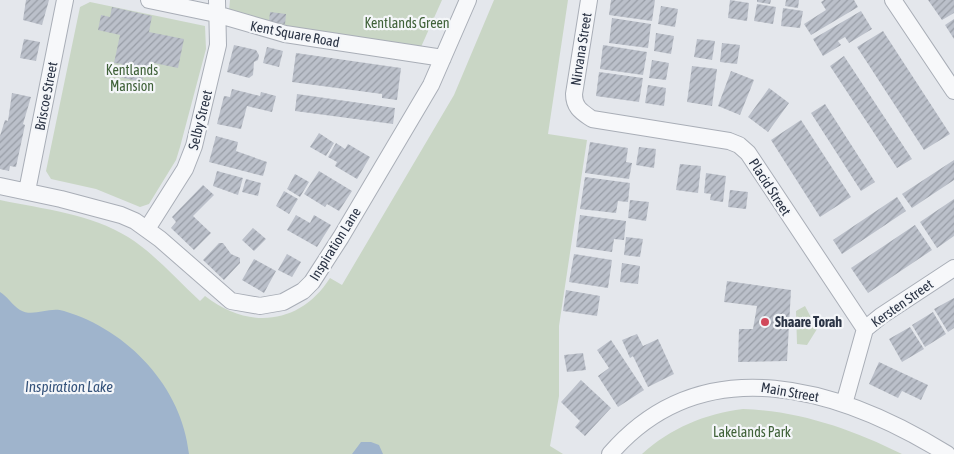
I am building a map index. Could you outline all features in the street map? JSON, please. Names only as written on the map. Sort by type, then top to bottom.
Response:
[{"type":"street","name":"Briscoe Street","points":[[27,192],[65,0]]},
{"type":"street","name":"Kent Square Road","points":[[149,0],[216,7],[285,34],[443,58]]},
{"type":"street","name":"Inspiration Lane","points":[[0,186],[109,210],[135,221],[147,229],[231,301],[272,306],[294,298],[303,291],[320,270],[431,84],[468,0]]},
{"type":"street","name":"Nirvana Street","points":[[589,0],[574,102],[580,111],[592,119]]},
{"type":"street","points":[[894,0],[954,91]]},
{"type":"street","name":"Selby Street","points":[[147,229],[190,157],[218,45],[219,28],[216,7]]},
{"type":"street","name":"Placid Street","points":[[592,119],[729,141],[739,145],[748,153],[865,329]]},
{"type":"street","name":"Kersten Street","points":[[844,404],[865,329],[881,316],[954,268]]},
{"type":"street","name":"Main Street","points":[[610,454],[629,434],[650,417],[683,400],[716,390],[765,386],[844,404],[899,428],[947,454]]},
{"type":"green space","name":"Kentlands Green","points":[[230,0],[442,0],[421,47],[265,26],[229,11]]},
{"type":"green space","points":[[494,0],[568,0],[548,134],[587,140],[559,326],[559,396],[550,446],[563,454],[0,454],[0,200],[66,213],[114,229],[147,251],[200,301],[205,296],[221,307],[238,314],[256,318],[289,313],[304,305],[318,294],[330,278],[342,285],[454,95]]},
{"type":"green space","name":"Kentlands Mansion","points":[[90,2],[205,26],[206,49],[176,160],[149,204],[140,207],[96,189],[51,179],[46,171],[80,7]]},
{"type":"green space","points":[[805,306],[817,329],[807,345],[797,344],[796,311]]},
{"type":"green space","name":"Lakelands Park","points":[[743,409],[785,413],[825,423],[864,437],[902,454],[642,454],[665,437],[689,424],[715,414]]},
{"type":"water","name":"Inspiration Lake","points":[[0,292],[20,310],[30,313],[53,310],[64,311],[110,332],[130,347],[148,364],[176,406],[184,429],[189,454],[0,454]]},
{"type":"water","points":[[361,442],[371,442],[379,445],[383,454],[352,454]]},
{"type":"building","points":[[26,0],[49,0],[42,25],[23,20]]},
{"type":"building","points":[[611,0],[655,0],[652,21],[609,15]]},
{"type":"building","points":[[730,0],[749,3],[747,21],[728,18]]},
{"type":"building","points":[[757,0],[771,0],[770,4],[757,2]]},
{"type":"building","points":[[786,0],[799,0],[798,8],[785,6]]},
{"type":"building","points":[[824,0],[854,0],[858,7],[811,35],[804,24],[826,10],[821,2]]},
{"type":"building","points":[[928,0],[954,0],[954,13],[942,20]]},
{"type":"building","points":[[757,4],[776,7],[773,24],[754,21]]},
{"type":"building","points":[[661,6],[678,9],[675,27],[658,24]]},
{"type":"building","name":"Kentlands Mansion","points":[[112,7],[152,16],[149,32],[184,39],[178,68],[154,63],[152,71],[145,69],[142,82],[119,77],[122,64],[114,63],[120,35],[98,30],[101,15],[110,17]]},
{"type":"building","points":[[783,8],[803,11],[800,28],[781,26]]},
{"type":"building","points":[[861,11],[872,29],[849,43],[845,37],[838,41],[841,45],[823,56],[813,39]]},
{"type":"building","points":[[270,12],[286,14],[285,24],[269,22]]},
{"type":"building","points":[[612,18],[651,24],[648,48],[609,43]]},
{"type":"building","points":[[954,19],[954,39],[945,25]]},
{"type":"building","points":[[883,31],[950,134],[924,150],[857,47]]},
{"type":"building","points":[[656,33],[674,36],[671,54],[654,51]]},
{"type":"building","points":[[24,39],[40,42],[36,61],[20,58]]},
{"type":"building","points":[[697,39],[715,41],[712,60],[694,57]]},
{"type":"building","points":[[722,43],[740,45],[737,64],[720,62]]},
{"type":"building","points":[[234,45],[256,50],[259,55],[258,60],[254,62],[253,75],[249,78],[227,72]]},
{"type":"building","points":[[603,45],[647,52],[643,75],[600,69]]},
{"type":"building","points":[[267,47],[283,51],[279,67],[263,63]]},
{"type":"building","points":[[296,53],[401,68],[397,100],[382,98],[382,94],[292,82]]},
{"type":"building","points":[[844,56],[912,159],[897,168],[830,66]]},
{"type":"building","points":[[652,60],[669,63],[666,80],[649,78]]},
{"type":"building","points":[[692,66],[717,69],[712,106],[687,102]]},
{"type":"building","points":[[731,71],[754,80],[740,115],[718,106]]},
{"type":"building","points":[[599,72],[643,78],[639,102],[596,96]]},
{"type":"building","points":[[648,85],[666,88],[664,106],[645,103]]},
{"type":"building","points":[[769,88],[789,103],[768,132],[748,117]]},
{"type":"building","points":[[232,89],[260,96],[261,92],[276,96],[272,112],[247,106],[241,129],[217,124],[224,96],[230,97]]},
{"type":"building","points":[[12,93],[31,97],[23,124],[25,125],[16,167],[10,166],[9,171],[0,169],[0,136],[5,120],[8,121]]},
{"type":"building","points":[[297,94],[395,108],[393,124],[295,111]]},
{"type":"building","points":[[825,104],[875,182],[861,191],[811,113]]},
{"type":"building","points":[[801,120],[851,197],[820,217],[771,140]]},
{"type":"building","points":[[319,133],[334,143],[326,156],[310,147]]},
{"type":"building","points":[[216,136],[238,142],[236,151],[267,162],[263,176],[209,162]]},
{"type":"building","points":[[590,142],[628,148],[626,162],[632,163],[629,179],[585,173]]},
{"type":"building","points":[[336,143],[345,149],[348,144],[370,157],[357,179],[335,166],[337,162],[328,157]]},
{"type":"building","points":[[639,147],[656,149],[654,168],[636,165]]},
{"type":"building","points":[[954,160],[954,180],[912,208],[902,194]]},
{"type":"building","points":[[680,164],[701,166],[698,193],[676,190]]},
{"type":"building","points":[[217,171],[243,178],[238,195],[213,186]]},
{"type":"building","points":[[319,171],[352,191],[339,211],[327,204],[325,207],[304,194]]},
{"type":"building","points":[[706,173],[726,176],[723,202],[710,200],[711,194],[704,193]]},
{"type":"building","points":[[295,174],[309,182],[300,197],[287,189]]},
{"type":"building","points":[[585,177],[630,183],[628,202],[618,201],[616,213],[580,209]]},
{"type":"building","points":[[246,179],[261,183],[258,196],[242,192]]},
{"type":"building","points":[[203,185],[214,195],[193,216],[211,233],[194,250],[171,228],[176,222],[172,217]]},
{"type":"building","points":[[730,190],[748,192],[746,209],[728,207]]},
{"type":"building","points":[[284,191],[298,199],[289,214],[276,206]]},
{"type":"building","points":[[897,197],[906,211],[842,254],[833,240]]},
{"type":"building","points":[[954,199],[954,236],[937,248],[920,222]]},
{"type":"building","points":[[630,200],[649,202],[646,221],[628,218]]},
{"type":"building","points":[[296,215],[310,223],[314,215],[331,225],[317,247],[287,230]]},
{"type":"building","points":[[580,215],[626,221],[624,240],[614,239],[612,252],[576,247]]},
{"type":"building","points":[[915,225],[932,250],[868,293],[851,268]]},
{"type":"building","points":[[253,228],[266,239],[254,251],[242,240]]},
{"type":"building","points":[[626,237],[643,239],[640,257],[624,255]]},
{"type":"building","points":[[219,243],[223,243],[231,254],[240,258],[240,263],[224,280],[203,260]]},
{"type":"building","points":[[287,254],[301,262],[292,277],[278,270]]},
{"type":"building","points":[[574,254],[612,260],[608,288],[569,282]]},
{"type":"building","points":[[254,259],[276,271],[264,293],[242,280]]},
{"type":"building","points":[[622,263],[640,266],[638,284],[620,282]]},
{"type":"building","points":[[727,281],[791,290],[787,361],[738,362],[739,329],[753,329],[757,306],[724,302]]},
{"type":"building","points":[[566,290],[600,296],[597,316],[563,311]]},
{"type":"building","points":[[954,298],[954,328],[948,332],[934,309]]},
{"type":"building","points":[[933,312],[946,334],[925,347],[912,325]]},
{"type":"building","points":[[910,327],[924,349],[902,362],[889,339]]},
{"type":"building","points":[[637,334],[643,346],[658,339],[674,374],[648,387],[633,356],[630,358],[622,340]]},
{"type":"building","points":[[611,340],[644,390],[618,407],[598,376],[609,368],[597,350]]},
{"type":"building","points":[[583,353],[586,370],[567,372],[564,355]]},
{"type":"building","points":[[879,362],[928,385],[921,400],[902,391],[898,398],[869,384]]},
{"type":"building","points":[[581,380],[611,408],[585,436],[575,427],[580,421],[561,402]]},
{"type":"place","name":"Shaare Torah","points":[[765,322]]}]
